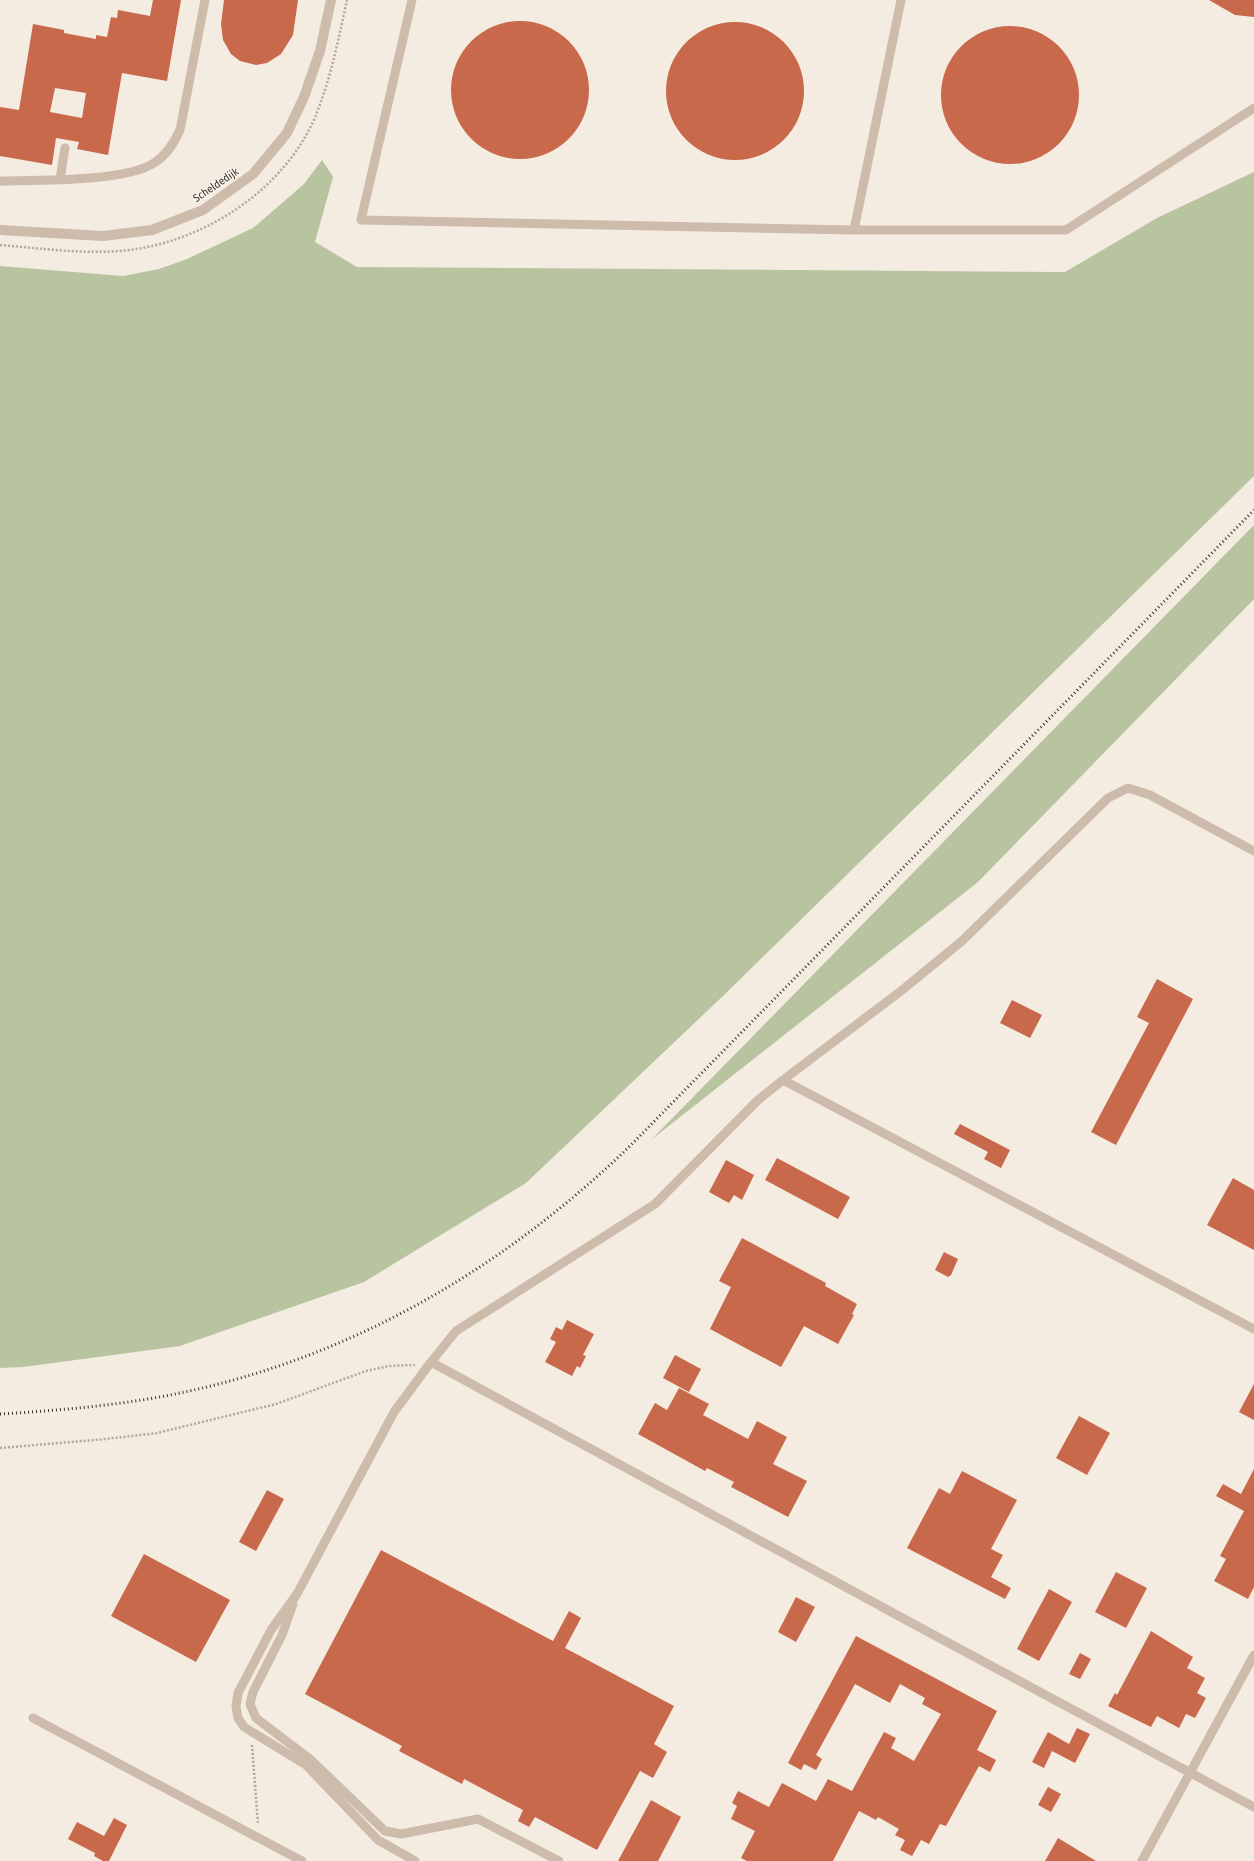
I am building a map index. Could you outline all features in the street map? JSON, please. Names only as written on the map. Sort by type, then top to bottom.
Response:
[{"type":"street","name":"Scheldedijk","points":[[0,230],[103,236],[152,230],[203,210],[253,174],[287,133],[304,97],[320,51],[332,0]]},
{"type":"lane","points":[[0,181],[60,179],[123,174],[153,164],[164,156],[180,130],[204,0]]},
{"type":"lane","points":[[412,0],[361,220],[854,230],[1066,230],[1254,108]]},
{"type":"lane","points":[[854,230],[901,0]]},
{"type":"lane","points":[[60,179],[65,148]]},
{"type":"lane","points":[[415,1861],[378,1840],[306,1765],[244,1727],[238,1718],[236,1706],[238,1693],[271,1630],[297,1594],[394,1412],[456,1331],[654,1204],[758,1100],[901,991],[962,941],[1108,798],[1128,788],[1150,795],[1254,851]]},
{"type":"lane","points":[[783,1080],[1254,1329]]},
{"type":"lane","points":[[431,1362],[1254,1807]]},
{"type":"lane","points":[[297,1594],[282,1635],[253,1692],[250,1704],[256,1718],[310,1759],[385,1831],[401,1834],[478,1819],[559,1861]]},
{"type":"lane","points":[[1142,1861],[1189,1772],[1254,1655]]},
{"type":"lane","points":[[33,1718],[302,1861]]},
{"type":"path","points":[[0,245],[92,252],[143,248],[173,241],[205,227],[246,202],[276,175],[290,158],[312,123],[335,58],[348,0]]},
{"type":"path","points":[[0,1448],[157,1433],[216,1420],[276,1404],[366,1371],[389,1366],[412,1366],[431,1362]]},
{"type":"path","points":[[252,1733],[259,1838]]},
{"type":"green space","points":[[322,160],[333,177],[315,242],[357,267],[1065,272],[1157,218],[1254,172],[1254,476],[724,995],[526,1183],[364,1282],[180,1346],[23,1367],[0,1368],[0,266],[123,276],[159,269],[187,259],[253,228],[304,184]]},
{"type":"green space","points":[[1254,525],[1254,599],[978,882],[651,1140]]},
{"type":"building","points":[[153,0],[181,0],[167,81],[122,73],[108,155],[77,149],[79,142],[56,138],[52,165],[0,156],[0,107],[19,110],[33,24],[64,30],[64,33],[96,39],[96,35],[107,37],[111,17],[117,18],[118,10],[150,16]],"holes":[[[55,88],[86,93],[82,118],[50,112]]]},
{"type":"building","points":[[224,0],[298,0],[293,35],[281,54],[267,63],[256,65],[240,61],[231,54],[223,40],[221,24]]},
{"type":"building","points":[[1209,0],[1254,0],[1254,17],[1235,15]]},
{"type":"building","points":[[513,21],[527,21],[553,29],[569,41],[581,57],[584,64],[588,77],[588,103],[584,116],[581,123],[569,139],[553,151],[546,154],[527,159],[513,159],[487,151],[471,139],[459,123],[456,116],[451,97],[451,83],[459,57],[471,41],[487,29],[494,26]]},
{"type":"building","points":[[728,22],[742,22],[768,30],[784,42],[796,58],[799,65],[803,78],[803,104],[799,117],[796,124],[784,140],[768,152],[761,155],[742,160],[728,160],[702,152],[686,140],[674,124],[671,117],[666,98],[666,84],[674,58],[686,42],[702,30],[709,27]]},
{"type":"building","points":[[1003,26],[1017,26],[1043,34],[1059,46],[1071,62],[1074,69],[1078,82],[1078,108],[1074,121],[1071,128],[1059,144],[1043,156],[1036,159],[1017,164],[1003,164],[977,156],[961,144],[949,128],[946,121],[941,102],[941,88],[949,62],[961,46],[977,34],[984,31]]},
{"type":"building","points":[[1157,979],[1193,999],[1116,1145],[1091,1132],[1149,1023],[1137,1017]]},
{"type":"building","points":[[1012,1000],[1042,1015],[1030,1038],[1000,1023]]},
{"type":"building","points":[[960,1124],[1010,1150],[1001,1168],[984,1159],[988,1152],[954,1134]]},
{"type":"building","points":[[777,1158],[850,1197],[838,1219],[765,1180]]},
{"type":"building","points":[[726,1160],[754,1175],[742,1200],[734,1195],[729,1203],[709,1192]]},
{"type":"building","points":[[1233,1178],[1254,1190],[1254,1250],[1207,1225]]},
{"type":"building","points":[[742,1238],[826,1283],[825,1286],[857,1304],[852,1314],[854,1315],[838,1344],[804,1326],[781,1367],[710,1329],[731,1287],[719,1281]]},
{"type":"building","points":[[944,1252],[958,1259],[951,1275],[948,1277],[935,1270]]},
{"type":"building","points":[[567,1320],[594,1334],[583,1355],[586,1356],[580,1368],[577,1366],[572,1376],[545,1362],[556,1342],[550,1339],[556,1327],[562,1330]]},
{"type":"building","points":[[675,1355],[701,1369],[689,1392],[663,1378]]},
{"type":"building","points":[[1254,1384],[1254,1420],[1239,1412]]},
{"type":"building","points":[[679,1388],[709,1404],[703,1415],[748,1439],[757,1421],[787,1437],[773,1464],[807,1481],[788,1517],[731,1487],[734,1482],[707,1468],[705,1471],[638,1434],[655,1403],[667,1410]]},
{"type":"building","points":[[1079,1416],[1110,1433],[1087,1475],[1056,1458]]},
{"type":"building","points":[[1254,1469],[1254,1587],[1248,1599],[1214,1581],[1226,1559],[1220,1556],[1244,1511],[1216,1496],[1223,1484],[1241,1494]]},
{"type":"building","points":[[962,1471],[1017,1500],[991,1549],[1003,1555],[991,1577],[1011,1588],[1005,1599],[907,1548],[939,1488],[950,1494]]},
{"type":"building","points":[[267,1490],[284,1499],[256,1551],[239,1542]]},
{"type":"building","points":[[381,1550],[553,1641],[569,1611],[581,1618],[565,1648],[674,1706],[654,1744],[667,1752],[653,1778],[640,1771],[597,1850],[535,1817],[529,1827],[518,1821],[523,1810],[464,1779],[462,1784],[399,1751],[402,1746],[305,1694]]},
{"type":"building","points":[[144,1554],[230,1600],[196,1662],[111,1616]]},
{"type":"building","points":[[1116,1572],[1147,1588],[1126,1628],[1095,1612]]},
{"type":"building","points":[[1049,1589],[1072,1602],[1039,1661],[1017,1649]]},
{"type":"building","points":[[796,1597],[815,1607],[796,1642],[778,1632]]},
{"type":"building","points":[[1151,1631],[1193,1657],[1187,1668],[1205,1678],[1197,1693],[1206,1698],[1195,1718],[1186,1714],[1179,1728],[1157,1716],[1151,1727],[1108,1706],[1115,1693],[1117,1695]]},
{"type":"building","points":[[856,1636],[997,1711],[977,1750],[996,1760],[990,1772],[979,1766],[946,1826],[940,1824],[929,1844],[921,1840],[912,1856],[900,1850],[905,1840],[895,1835],[899,1829],[878,1817],[876,1820],[859,1811],[833,1861],[747,1861],[741,1858],[755,1831],[731,1819],[737,1806],[732,1803],[738,1791],[769,1807],[782,1783],[816,1801],[828,1779],[852,1791],[884,1732],[896,1738],[891,1748],[914,1761],[941,1714],[922,1704],[925,1698],[900,1684],[890,1703],[855,1684],[816,1755],[822,1759],[816,1770],[804,1764],[801,1770],[788,1763]]},
{"type":"building","points":[[1080,1653],[1091,1659],[1080,1679],[1069,1674]]},
{"type":"building","points":[[1077,1728],[1090,1734],[1075,1763],[1052,1751],[1044,1768],[1032,1762],[1048,1732],[1069,1744]]},
{"type":"building","points":[[1048,1787],[1061,1794],[1051,1812],[1038,1805]]},
{"type":"building","points":[[651,1800],[681,1817],[658,1861],[618,1861]]},
{"type":"building","points":[[114,1818],[127,1825],[109,1861],[103,1861],[94,1856],[95,1853],[68,1839],[77,1822],[104,1836]]},
{"type":"building","points":[[1058,1838],[1096,1861],[1045,1861]]},
{"type":"railway","points":[[0,1414],[37,1412],[148,1399],[217,1385],[283,1365],[347,1339],[409,1309],[468,1274],[525,1235],[579,1192],[631,1145],[1254,510]]}]
